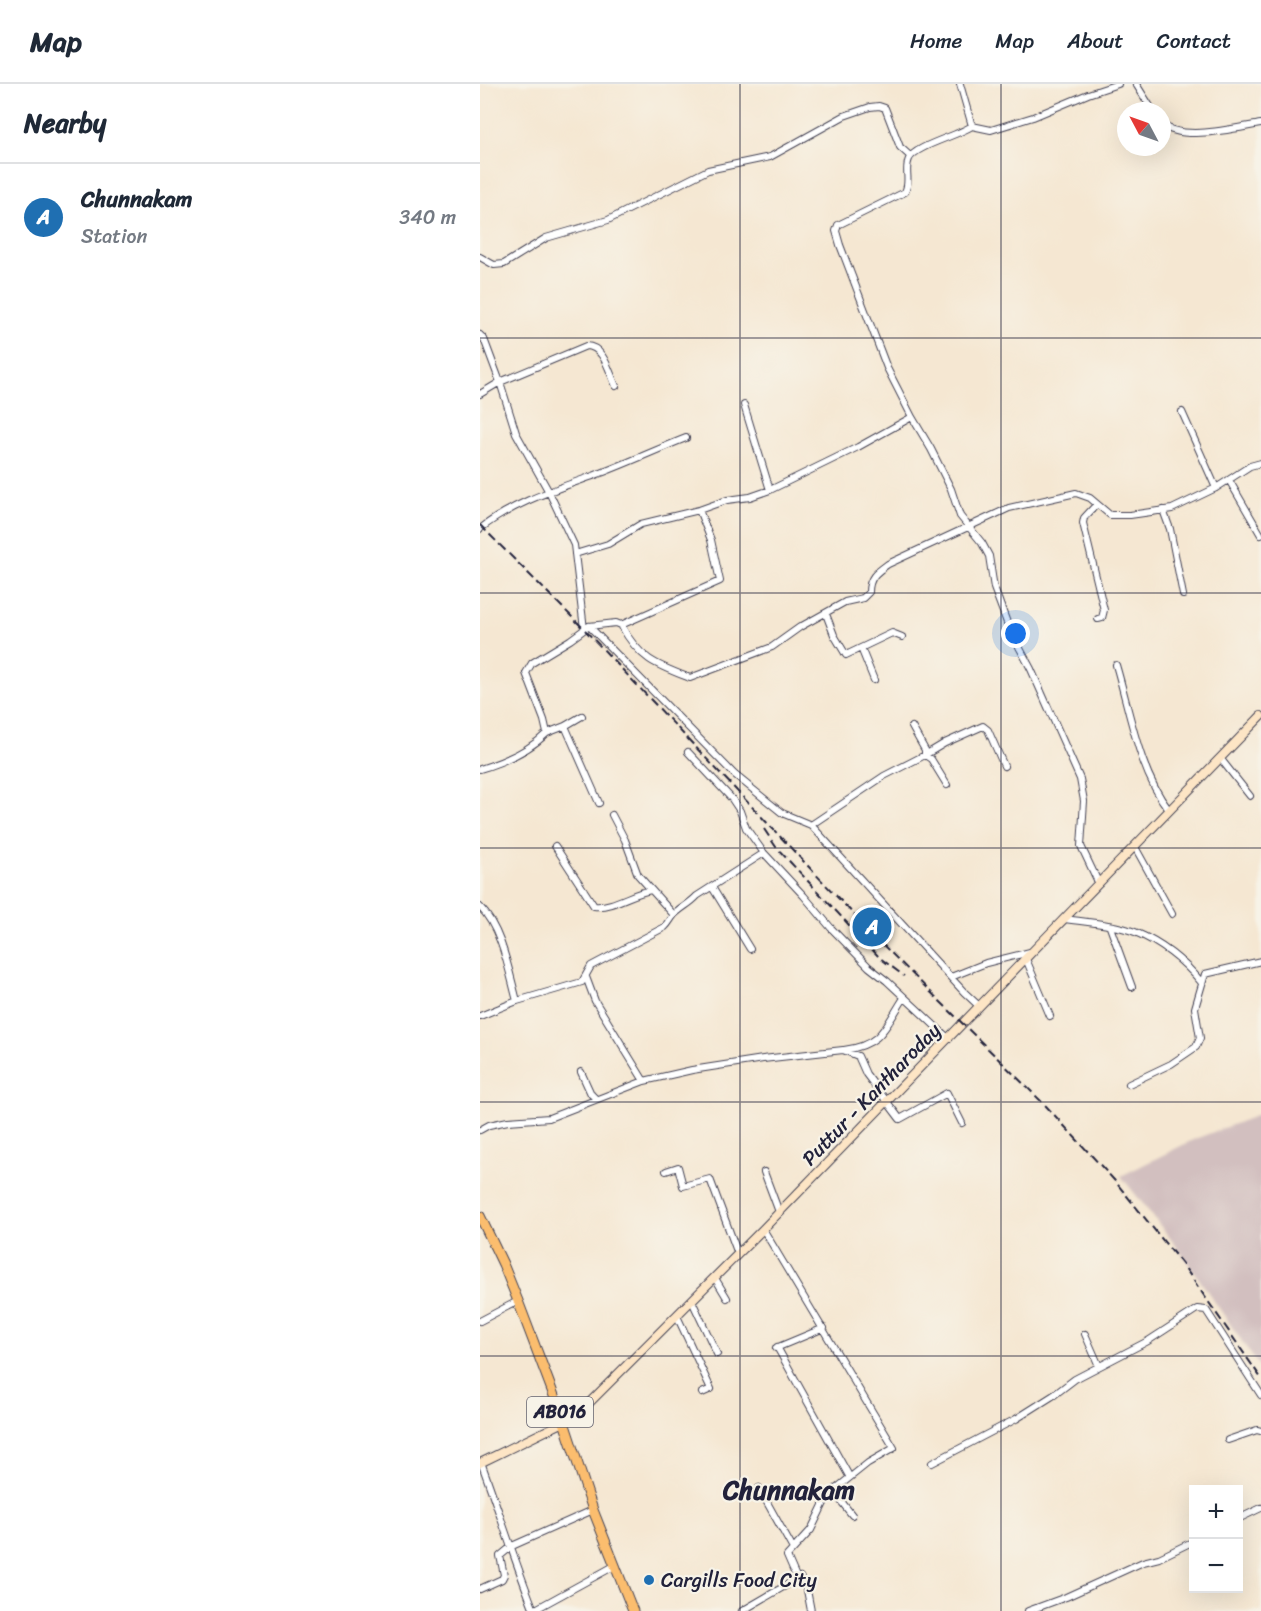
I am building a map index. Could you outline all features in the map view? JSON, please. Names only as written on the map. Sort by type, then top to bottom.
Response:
[{"type":"main road","name":"Puttur - Kantharoday","points":[[480,1462],[564,1422],[589,1404],[949,1039],[1261,717]]},
{"type":"main road","name":"AB016","points":[[480,1216],[518,1301],[564,1422],[593,1510],[633,1611]]},
{"type":"street","points":[[960,84],[972,126]]},
{"type":"street","points":[[1099,884],[1081,846],[1084,801],[1080,778],[1031,669],[1009,628],[994,588],[989,556],[982,543],[960,516],[951,489],[887,368],[836,231],[838,225],[905,192],[909,186],[906,166],[910,156],[931,143],[961,133],[972,126],[992,130],[1033,117],[1118,84]]},
{"type":"street","points":[[1137,84],[1148,102]]},
{"type":"street","points":[[480,249],[480,257],[494,265],[504,264],[546,238],[608,220],[708,170],[770,157],[844,116],[870,107],[885,108],[900,147],[910,156]]},
{"type":"street","points":[[1171,130],[1186,134],[1261,124]]},
{"type":"street","points":[[480,335],[484,339],[501,382],[516,434],[549,492],[574,545],[587,627],[734,774],[782,813],[811,825],[979,1006]]},
{"type":"street","points":[[480,394],[501,382],[586,346],[594,346],[599,350],[616,386]]},
{"type":"street","points":[[744,405],[770,490]]},
{"type":"street","points":[[1182,412],[1216,488]]},
{"type":"street","points":[[575,554],[608,544],[641,525],[770,490],[858,447],[912,417]]},
{"type":"street","points":[[480,529],[513,508],[549,492],[687,438]]},
{"type":"street","points":[[621,625],[644,657],[690,678],[771,647],[800,627],[845,602],[863,598],[869,592],[869,583],[873,575],[888,564],[1009,508],[1076,493],[1090,498],[1110,515],[1172,509],[1216,488],[1250,466],[1261,463]]},
{"type":"street","points":[[1229,480],[1261,535]]},
{"type":"street","points":[[1097,504],[1084,518],[1083,523],[1104,610],[1102,618],[1098,619]]},
{"type":"street","points":[[547,733],[526,673],[532,663],[587,627],[616,623],[621,625],[720,581],[711,540],[699,510]]},
{"type":"street","points":[[1163,510],[1170,529],[1183,595]]},
{"type":"street","points":[[826,614],[842,651],[846,655],[892,633],[902,637]]},
{"type":"street","points":[[861,648],[874,680]]},
{"type":"street","points":[[1116,665],[1145,764],[1160,799],[1170,810]]},
{"type":"street","points":[[480,769],[522,750],[539,741],[547,733],[582,716]]},
{"type":"street","points":[[565,726],[599,803]]},
{"type":"street","points":[[811,825],[884,776],[945,743],[983,726],[988,730],[1004,766]]},
{"type":"street","points":[[912,727],[925,750],[925,755]]},
{"type":"street","points":[[688,752],[732,799],[740,811],[746,828],[764,853],[831,928],[869,967],[949,1039]]},
{"type":"street","points":[[925,755],[931,759],[947,785]]},
{"type":"street","points":[[1220,758],[1250,796]]},
{"type":"street","points":[[612,815],[625,840],[638,875],[674,915]]},
{"type":"street","points":[[555,846],[594,906],[603,907],[651,890]]},
{"type":"street","points":[[1135,847],[1172,914]]},
{"type":"street","points":[[644,1081],[595,1000],[586,977],[587,970],[665,927],[674,915],[764,853]]},
{"type":"street","points":[[712,887],[750,949]]},
{"type":"street","points":[[480,907],[491,922],[504,953],[517,1001]]},
{"type":"street","points":[[1064,919],[1134,931],[1166,949],[1190,968],[1202,983]]},
{"type":"street","points":[[1110,927],[1132,987]]},
{"type":"street","points":[[951,977],[986,963],[1033,951]]},
{"type":"street","points":[[1026,959],[1050,1016]]},
{"type":"street","points":[[1129,1084],[1171,1064],[1196,1047],[1200,1038],[1195,1008],[1205,974],[1261,961]]},
{"type":"street","points":[[480,1016],[517,1001],[582,982],[586,977]]},
{"type":"street","points":[[480,1130],[508,1120],[549,1118],[572,1111],[596,1099],[644,1081],[692,1070],[860,1048],[876,1041],[904,998]]},
{"type":"street","points":[[843,1050],[858,1056],[866,1074],[900,1119],[947,1092],[962,1123]]},
{"type":"street","points":[[581,1072],[591,1094],[596,1099]]},
{"type":"street","points":[[666,1171],[678,1167],[683,1186],[710,1179],[738,1254]]},
{"type":"street","points":[[764,1172],[779,1212]]},
{"type":"street","points":[[763,1229],[894,1448],[868,1462],[849,1476],[826,1499],[811,1530],[787,1556],[797,1579]]},
{"type":"street","points":[[715,1278],[727,1298]]},
{"type":"street","points":[[480,1321],[518,1301]]},
{"type":"street","points":[[692,1301],[717,1354]]},
{"type":"street","points":[[932,1463],[1016,1419],[1075,1380],[1148,1341],[1197,1309],[1206,1310],[1261,1395]]},
{"type":"street","points":[[677,1316],[711,1389],[702,1393]]},
{"type":"street","points":[[824,1328],[776,1348],[849,1476]]},
{"type":"street","points":[[1085,1334],[1100,1366]]},
{"type":"street","points":[[1227,1440],[1257,1430],[1261,1431]]},
{"type":"street","points":[[480,1462],[534,1610],[616,1565]]},
{"type":"street","points":[[759,1488],[793,1549]]},
{"type":"street","points":[[833,1491],[852,1515]]},
{"type":"street","points":[[1243,1517],[1261,1508]]},
{"type":"street","points":[[480,1589],[502,1579],[504,1575],[500,1556],[512,1546],[593,1510]]},
{"type":"street","points":[[1028,1611],[1066,1597],[1143,1562],[1159,1558],[1189,1543]]},
{"type":"street","points":[[742,1611],[800,1577],[807,1590],[811,1611]]},
{"type":"shaded area","points":[[1261,1114],[1261,1369],[1177,1247],[1121,1176],[1195,1139]]},
{"type":"railway","points":[[480,525],[584,629],[876,938],[1046,1106],[1114,1180],[1183,1265],[1261,1378]]},
{"type":"railway","points":[[764,829],[776,847],[880,958],[904,976]]},
{"type":"place","name":"Chunnakam","points":[[872,927]]},
{"type":"place","name":"Cargills Food City","points":[[649,1580]]},
{"type":"district","name":"Chunnakam","points":[[789,1490]]}]
